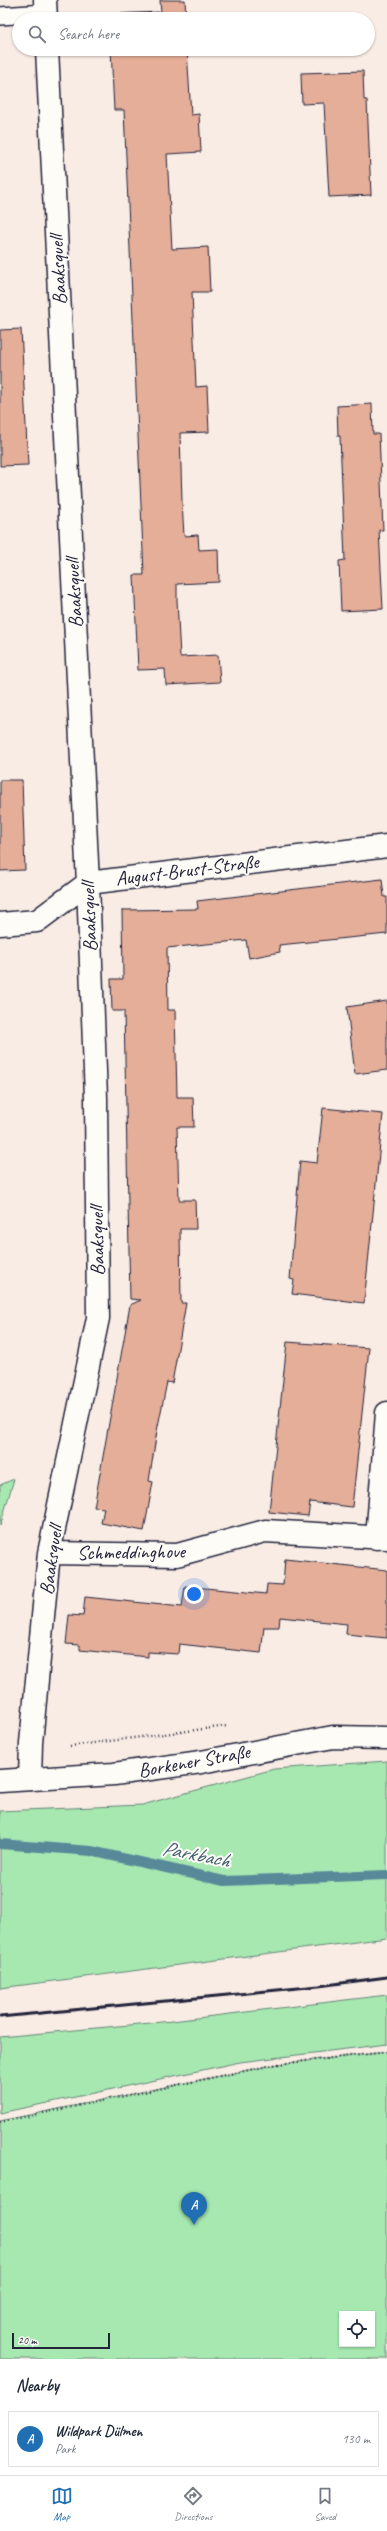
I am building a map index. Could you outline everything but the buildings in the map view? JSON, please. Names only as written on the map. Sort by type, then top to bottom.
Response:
[{"type":"street","name":"Baaksquell","points":[[30,1779],[49,1553],[98,1318],[96,1098],[88,883],[47,56]]},
{"type":"street","name":"August-Brust-Straße","points":[[0,924],[38,920],[88,883],[387,846]]},
{"type":"street","name":"Schmeddinghove","points":[[49,1553],[177,1555],[265,1531],[382,1538],[387,1413]]},
{"type":"street","name":"Borkener Straße","points":[[0,1781],[114,1774],[201,1762],[333,1737],[387,1738]]},
{"type":"lane","points":[[0,16],[12,15]]},
{"type":"path","points":[[32,1751],[235,1725]]},
{"type":"path","points":[[0,2122],[278,2064],[387,2052]]},
{"type":"green space","points":[[14,1479],[0,1526],[0,1485]]},
{"type":"green space","points":[[387,1761],[387,1938],[0,1988],[0,1811],[142,1805],[274,1769]]},
{"type":"green space","points":[[387,1995],[387,2044],[240,2062],[0,2113],[0,2037],[172,2021]]},
{"type":"green space","points":[[387,2052],[387,2359],[0,2359],[0,2121],[278,2064]]},
{"type":"waterway","name":"Parkbach","points":[[0,1844],[91,1851],[224,1881],[387,1875]]},
{"type":"railway","points":[[0,2017],[319,1986],[387,1977]]},
{"type":"place","name":"Wildpark Dülmen","points":[[194,2225]]}]
